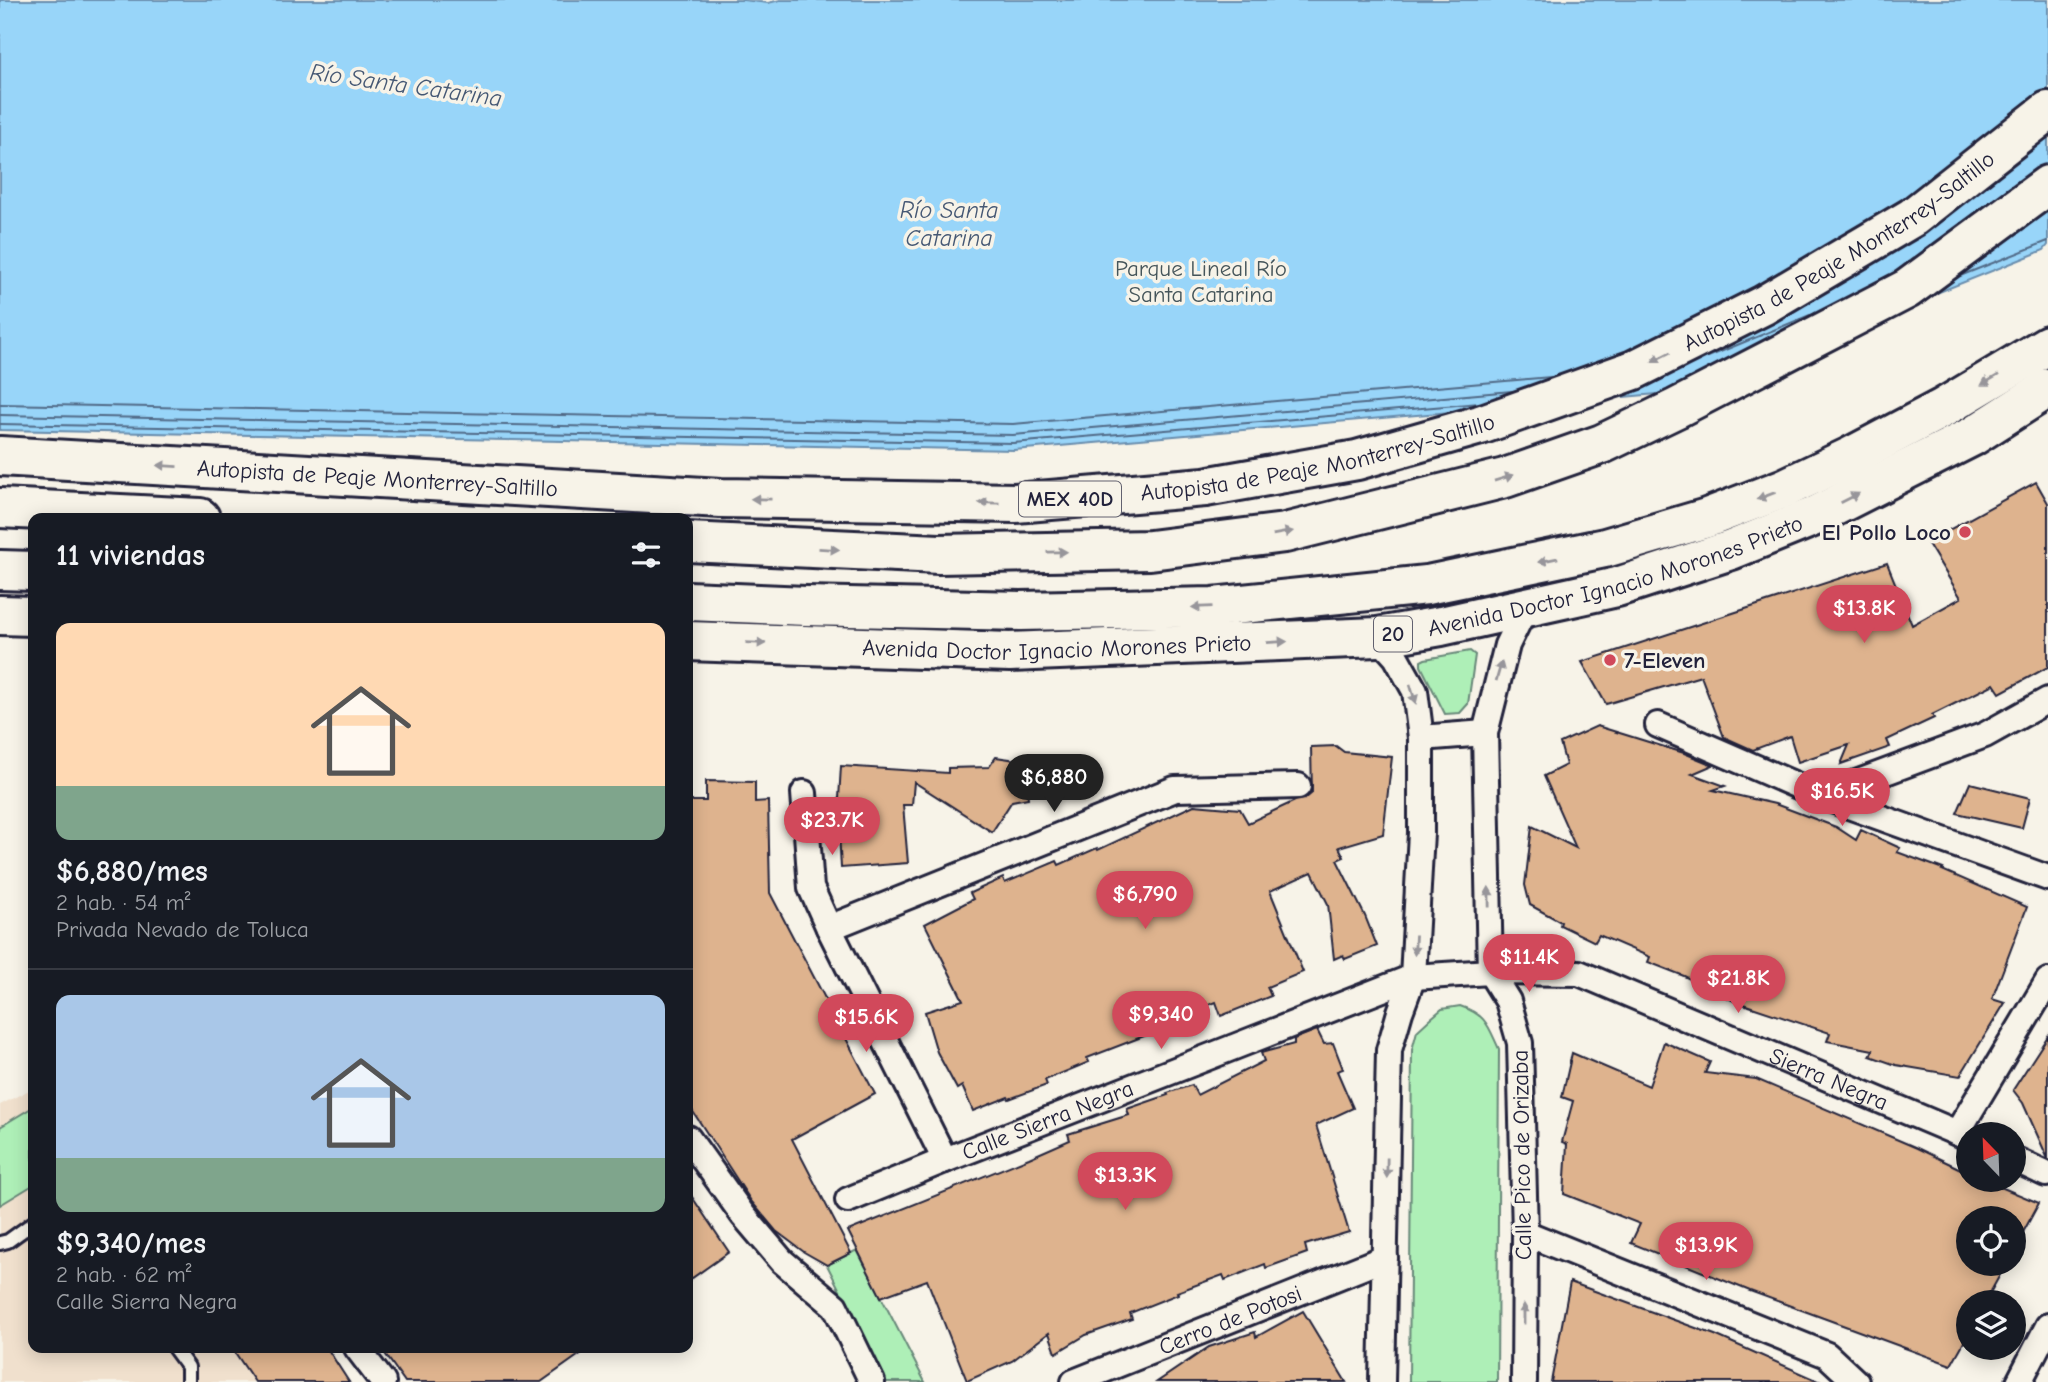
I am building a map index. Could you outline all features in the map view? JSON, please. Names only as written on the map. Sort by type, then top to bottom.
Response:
[{"type":"main road","name":"Autopista de Peaje Monterrey-Saltillo","points":[[0,456],[721,498],[1015,503],[1205,487],[1357,460],[1480,425],[1634,370],[1764,305],[1913,217],[2048,111]]},
{"type":"main road","name":"MEX 40D","points":[[693,542],[939,554],[1150,550],[1285,533],[1505,478],[1602,444],[1907,289],[2048,186]]},
{"type":"main road","name":"Avenida Doctor Ignacio Morones Prieto","points":[[693,601],[806,607],[1048,611],[1213,607],[1427,585],[1605,548],[1707,518],[1785,488],[1943,408],[2048,345]]},
{"type":"main road","name":"Avenida Doctor Ignacio Morones Prieto","points":[[693,640],[1010,652],[1378,637],[1441,626],[1617,587],[1731,550],[1815,516],[1973,436],[2048,388]]},
{"type":"main road","points":[[0,508],[100,513]]},
{"type":"main road","points":[[0,570],[28,572]]},
{"type":"main road","points":[[0,615],[28,616]]},
{"type":"street","points":[[1490,972],[1485,733],[1507,645],[1526,606]]},
{"type":"street","points":[[1378,637],[1396,657],[1415,691],[1421,738],[1421,833],[1413,977],[1399,1012],[1389,1050],[1382,1382]]},
{"type":"street","points":[[1821,796],[1984,735],[2048,700]]},
{"type":"street","points":[[1658,724],[1821,796],[2048,878]]},
{"type":"street","points":[[1421,738],[1485,733]]},
{"type":"street","points":[[829,928],[1175,789],[1298,786]]},
{"type":"street","points":[[804,793],[811,888],[944,1160]]},
{"type":"street","name":"Calle Sierra Negra","points":[[848,1200],[1413,977],[1490,972]]},
{"type":"street","name":"Sierra Negra","points":[[1490,972],[1579,973],[1956,1132]]},
{"type":"street","name":"Calle Pico de Orizaba","points":[[1490,972],[1508,1001],[1520,1043],[1525,1233],[1524,1382]]},
{"type":"street","points":[[1970,1122],[2048,981]]},
{"type":"street","points":[[693,1145],[743,1215],[782,1261],[835,1306],[872,1382]]},
{"type":"street","points":[[2026,1165],[2046,1174]]},
{"type":"street","points":[[1525,1233],[1827,1355],[1856,1382]]},
{"type":"street","name":"Cerro de Potosi","points":[[1074,1382],[1385,1258]]},
{"type":"street","points":[[2019,1382],[2048,1326]]},
{"type":"street","points":[[362,1353],[383,1382]]},
{"type":"lane","points":[[0,1242],[8,1241],[28,1227]]},
{"type":"lane","points":[[178,1353],[188,1367],[188,1382]]},
{"type":"shaded area","points":[[28,1091],[28,1353],[235,1353],[255,1382],[0,1382],[0,1105]]},
{"type":"green space","points":[[1470,651],[1475,655],[1468,704],[1460,713],[1445,714],[1421,661]]},
{"type":"green space","points":[[1460,1006],[1481,1017],[1499,1049],[1497,1382],[1409,1382],[1412,1050],[1417,1031],[1430,1019],[1442,1009]]},
{"type":"green space","points":[[28,1110],[28,1188],[0,1205],[0,1127]]},
{"type":"green space","points":[[857,1250],[925,1382],[886,1382],[827,1265]]},
{"type":"water","name":"Río Santa Catarina","points":[[0,0],[743,0],[768,3],[780,0],[2048,0],[2048,245],[2044,250],[1692,391],[1014,450],[0,430]]},
{"type":"building","points":[[2036,482],[2048,503],[2048,667],[2000,693],[1994,684],[1932,715],[1934,718],[1887,740],[1890,747],[1841,764],[1849,745],[1798,762],[1790,736],[1753,750],[1724,737],[1701,676],[1606,704],[1582,662],[1887,563],[1912,625],[1961,598],[1927,542]]},
{"type":"building","points":[[1597,726],[1684,753],[1713,765],[1692,774],[1725,786],[1713,790],[1775,804],[1836,827],[1856,840],[1861,830],[1900,848],[1897,852],[1943,869],[2027,907],[1992,999],[2005,1003],[1960,1076],[1896,1065],[1870,1056],[1873,1050],[1827,1041],[1830,1033],[1734,1001],[1684,976],[1648,962],[1650,957],[1599,935],[1595,942],[1560,925],[1561,922],[1530,905],[1525,885],[1532,826],[1576,848],[1544,776],[1566,765],[1560,743]]},
{"type":"building","points":[[1336,746],[1344,752],[1392,757],[1383,834],[1339,847],[1344,857],[1337,860],[1377,946],[1345,959],[1343,955],[1334,959],[1328,904],[1312,872],[1270,891],[1303,972],[1267,987],[1271,996],[1221,1016],[1216,1002],[1169,1021],[1170,1026],[1087,1058],[1089,1062],[1045,1080],[1047,1085],[973,1111],[962,1086],[957,1089],[937,1052],[925,1012],[963,1000],[925,924],[973,899],[970,893],[1003,878],[1005,883],[1057,861],[1059,865],[1097,848],[1098,850],[1194,805],[1240,809],[1248,823],[1305,799],[1312,793],[1311,747]]},
{"type":"building","points":[[996,757],[1023,761],[1028,798],[1012,801],[992,832],[914,782],[912,805],[903,805],[908,863],[841,868],[838,815],[841,766],[948,773],[948,768],[989,767]]},
{"type":"building","points":[[706,781],[755,782],[755,802],[768,801],[770,893],[875,1094],[792,1139],[851,1253],[827,1265],[776,1231],[751,1201],[693,1112],[693,801],[706,801]]},
{"type":"building","points":[[1970,783],[2030,798],[2022,828],[1957,813]]},
{"type":"building","points":[[1317,1030],[1324,1044],[1333,1043],[1343,1069],[1337,1071],[1353,1108],[1316,1125],[1349,1232],[1305,1245],[1307,1253],[1266,1268],[1265,1264],[1225,1280],[1223,1275],[1177,1292],[1178,1294],[1130,1313],[1132,1319],[1086,1335],[1056,1353],[1049,1333],[1012,1361],[967,1381],[927,1280],[881,1297],[848,1231],[1070,1140],[1068,1134],[1129,1115],[1127,1109],[1168,1095],[1167,1093],[1192,1085],[1197,1095],[1264,1061],[1261,1053],[1294,1044],[1294,1039]]},
{"type":"building","points":[[2048,1036],[2048,1159],[2023,1103],[2013,1090]]},
{"type":"building","points":[[1664,1042],[1710,1062],[1705,1073],[1756,1079],[1956,1167],[1956,1192],[2013,1192],[2039,1203],[2026,1227],[2026,1206],[1956,1206],[1956,1276],[1999,1276],[1992,1290],[1956,1290],[1956,1356],[1951,1365],[1750,1291],[1631,1243],[1640,1224],[1564,1194],[1567,1144],[1562,1142],[1573,1101],[1562,1097],[1572,1053],[1649,1086]]},
{"type":"building","points":[[693,1198],[729,1252],[693,1277]]},
{"type":"building","points":[[1570,1282],[1715,1335],[1821,1382],[1551,1382]]},
{"type":"building","points":[[1303,1311],[1346,1382],[1157,1382],[1209,1347],[1255,1332],[1256,1337]]},
{"type":"building","points":[[235,1353],[330,1353],[349,1382],[255,1382]]},
{"type":"building","points":[[385,1353],[582,1353],[541,1382],[405,1382]]},
{"type":"place","name":"El Pollo Loco","points":[[1965,532]]},
{"type":"place","name":"7-Eleven","points":[[1610,660]]},
{"type":"park label","name":"Parque Lineal Río Santa Catarina","points":[[1201,281]]}]
